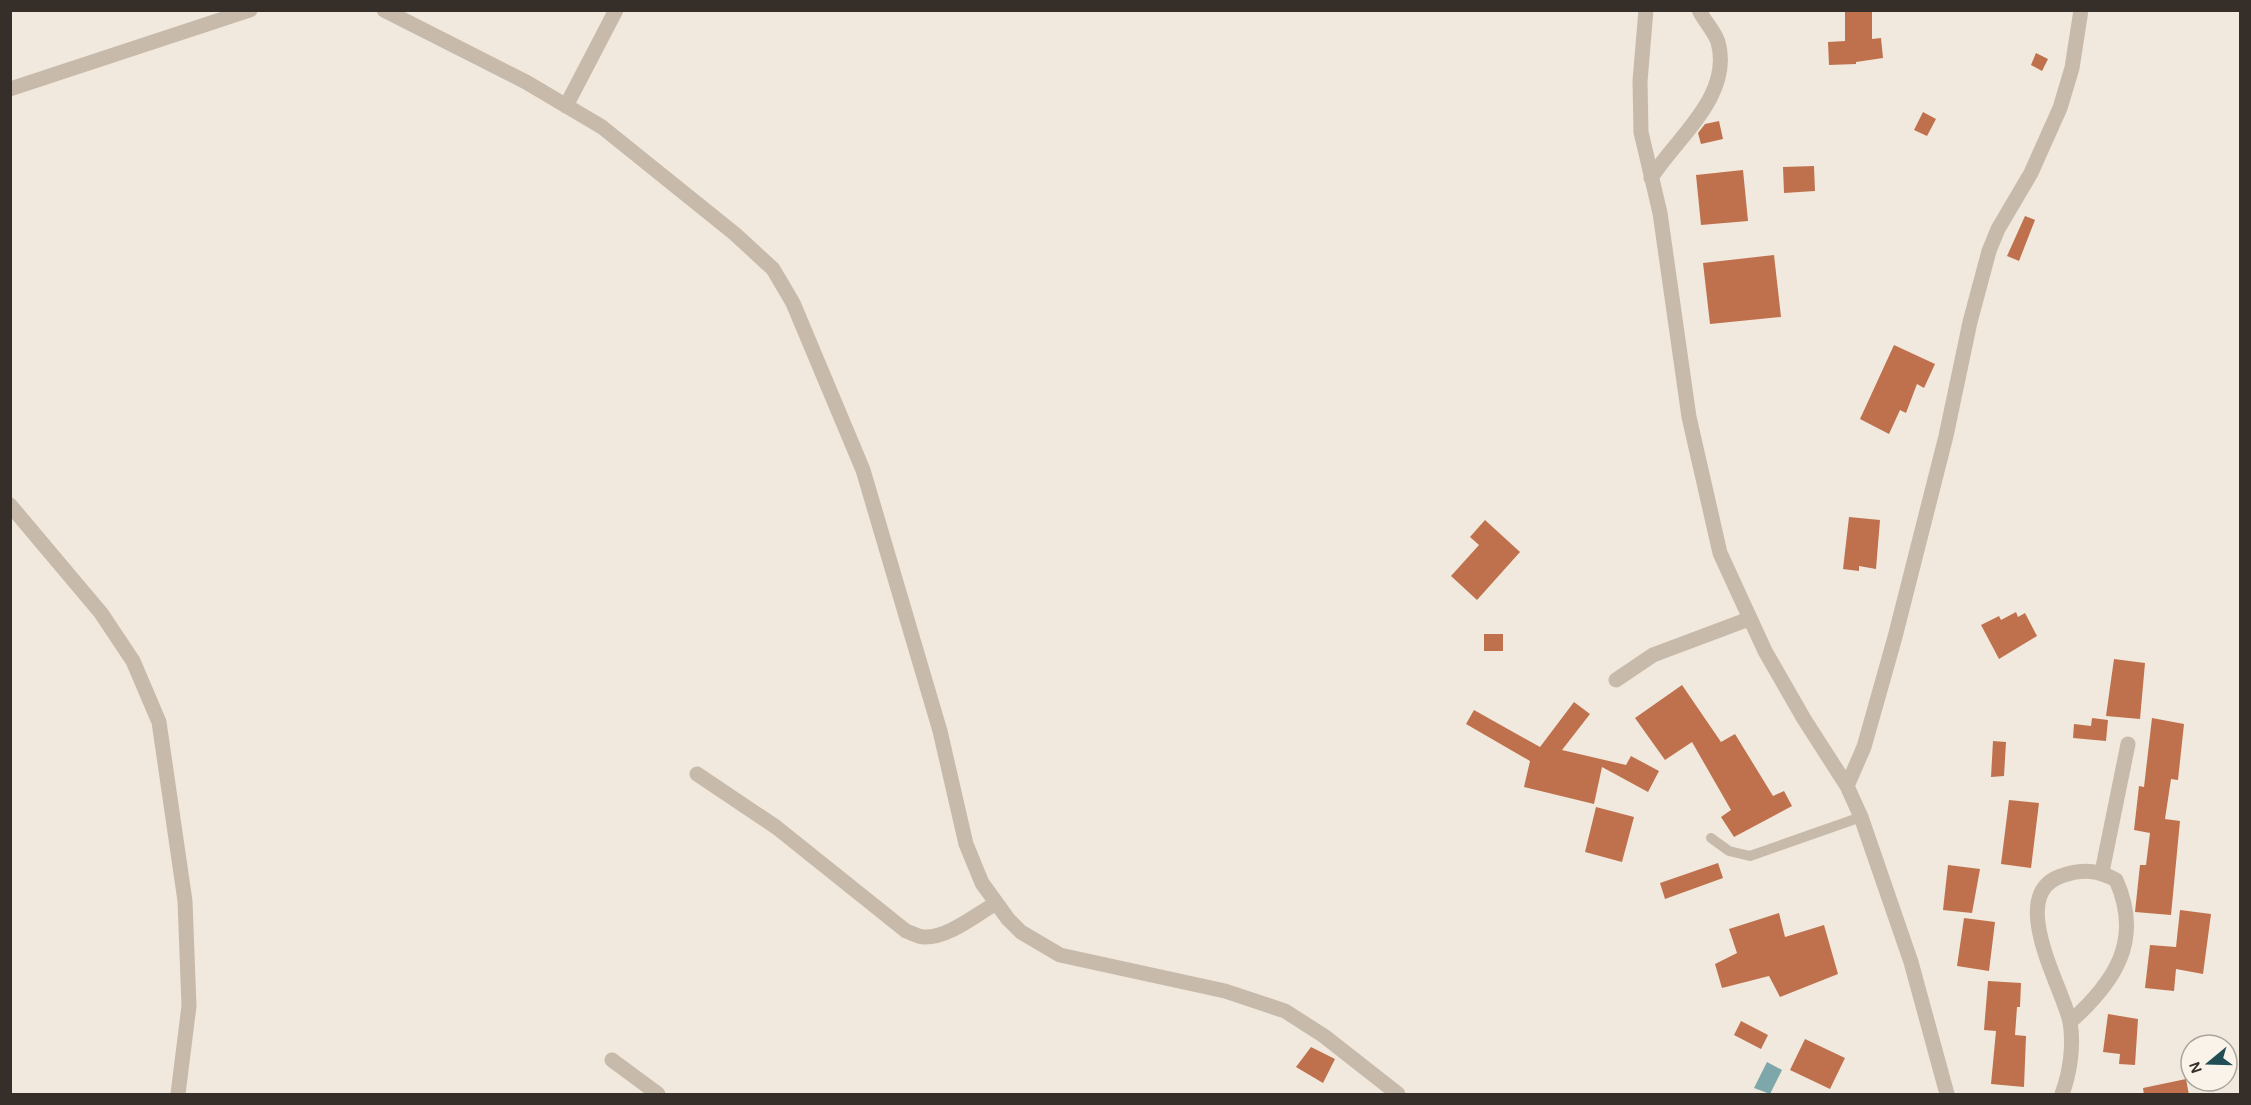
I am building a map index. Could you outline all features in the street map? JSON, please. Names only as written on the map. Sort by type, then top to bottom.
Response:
[{"type":"street","points":[[10,89],[250,10]]},
{"type":"street","points":[[384,10],[526,82],[602,127],[735,234],[773,268],[793,303],[864,470],[940,730],[966,844],[982,883],[995,904],[1021,932],[1060,955],[1225,990],[1285,1011],[1324,1036],[1398,1095]]},
{"type":"street","points":[[566,106],[616,10]]},
{"type":"street","points":[[1646,10],[1640,111],[1651,178],[1660,213],[1689,417],[1720,553],[1749,619],[1804,719],[1847,786],[1861,817],[1911,962],[1947,1095]]},
{"type":"street","points":[[1651,178],[1665,156],[1698,118],[1714,89],[1720,65],[1718,41],[1699,10]]},
{"type":"street","points":[[1847,786],[1864,747],[1898,626],[1989,251],[1998,229],[2031,173],[2060,108],[2072,68],[2081,10]]},
{"type":"street","points":[[10,505],[101,613],[133,661],[159,722],[185,901],[189,1006],[178,1095]]},
{"type":"street","points":[[1616,680],[1653,655],[1749,619]]},
{"type":"street","points":[[2102,872],[2128,744]]},
{"type":"street","points":[[697,774],[776,827],[906,931],[921,938],[933,937],[949,930],[995,904]]},
{"type":"street","points":[[2062,1095],[2070,1059],[2070,1022],[2044,956],[2040,936],[2039,909],[2042,891],[2056,877],[2080,870],[2102,872],[2116,879],[2127,912],[2121,960],[2105,987],[2070,1022]]},
{"type":"street","points":[[612,1060],[658,1095]]},
{"type":"lane","points":[[1711,838],[1729,851],[1750,856],[1861,817]]},
{"type":"water","points":[[1767,1062],[1782,1070],[1770,1094],[1754,1088]]},
{"type":"building","points":[[1845,11],[1872,11],[1872,39],[1881,38],[1883,58],[1856,62],[1856,64],[1829,65],[1828,42],[1845,41]]},
{"type":"building","points":[[2036,53],[2048,59],[2042,71],[2031,65]]},
{"type":"building","points":[[1923,112],[1936,119],[1927,136],[1914,130]]},
{"type":"building","points":[[1719,121],[1723,139],[1701,144],[1698,133],[1705,124]]},
{"type":"building","points":[[1814,166],[1815,191],[1784,193],[1783,167]]},
{"type":"building","points":[[1743,170],[1748,221],[1701,225],[1696,175]]},
{"type":"building","points":[[2025,216],[2035,220],[2019,261],[2007,256]]},
{"type":"building","points":[[1774,255],[1781,317],[1710,324],[1703,263]]},
{"type":"building","points":[[1894,345],[1935,364],[1924,388],[1917,384],[1906,413],[1900,410],[1889,434],[1860,419]]},
{"type":"building","points":[[1849,517],[1880,520],[1876,569],[1859,566],[1859,571],[1843,569]]},
{"type":"building","points":[[1485,520],[1520,552],[1477,600],[1451,576],[1479,545],[1470,537]]},
{"type":"building","points":[[2016,612],[2018,617],[2025,613],[2037,636],[1999,659],[1981,625],[1999,616],[2001,620]]},
{"type":"building","points":[[1484,634],[1503,634],[1503,651],[1484,651]]},
{"type":"building","points":[[2114,659],[2145,663],[2140,719],[2106,716]]},
{"type":"building","points":[[1682,685],[1721,742],[1735,734],[1773,796],[1784,791],[1792,806],[1734,837],[1721,817],[1731,810],[1692,742],[1665,760],[1635,718]]},
{"type":"building","points":[[1574,702],[1590,714],[1562,750],[1626,765],[1631,756],[1659,771],[1648,792],[1602,767],[1594,804],[1524,787],[1530,761],[1466,724],[1474,710],[1540,747]]},
{"type":"building","points":[[2092,718],[2108,720],[2106,741],[2073,738],[2074,724],[2091,726]]},
{"type":"building","points":[[2152,718],[2184,724],[2178,780],[2171,779],[2165,819],[2180,821],[2171,915],[2135,912],[2140,865],[2146,865],[2150,833],[2134,830],[2139,786],[2144,787]]},
{"type":"building","points":[[1993,741],[2006,742],[2004,776],[1991,777]]},
{"type":"building","points":[[2009,800],[2039,803],[2031,868],[2001,864]]},
{"type":"building","points":[[1596,807],[1634,817],[1622,862],[1585,852]]},
{"type":"building","points":[[1718,863],[1723,878],[1665,899],[1660,883]]},
{"type":"building","points":[[1948,865],[1980,869],[1972,913],[1943,910]]},
{"type":"building","points":[[2180,910],[2211,914],[2203,974],[2176,969],[2174,991],[2145,988],[2150,945],[2176,947]]},
{"type":"building","points":[[1779,913],[1785,937],[1824,925],[1838,974],[1780,997],[1769,976],[1722,988],[1715,964],[1737,953],[1729,929]]},
{"type":"building","points":[[1964,918],[1995,922],[1989,971],[1957,966]]},
{"type":"building","points":[[1988,981],[2021,983],[2015,1035],[2026,1036],[2024,1087],[1991,1084],[1996,1031],[1984,1030]]},
{"type":"building","points":[[2108,1014],[2138,1019],[2135,1065],[2119,1064],[2120,1054],[2103,1052]]},
{"type":"building","points":[[1741,1021],[1768,1035],[1761,1049],[1734,1035]]},
{"type":"building","points":[[1805,1039],[1845,1058],[1830,1089],[1790,1070]]},
{"type":"building","points":[[1311,1047],[1335,1059],[1323,1083],[1296,1067]]},
{"type":"building","points":[[2179,1080],[2179,1093],[2189,1093],[2189,1095],[2144,1095],[2143,1088]]}]
